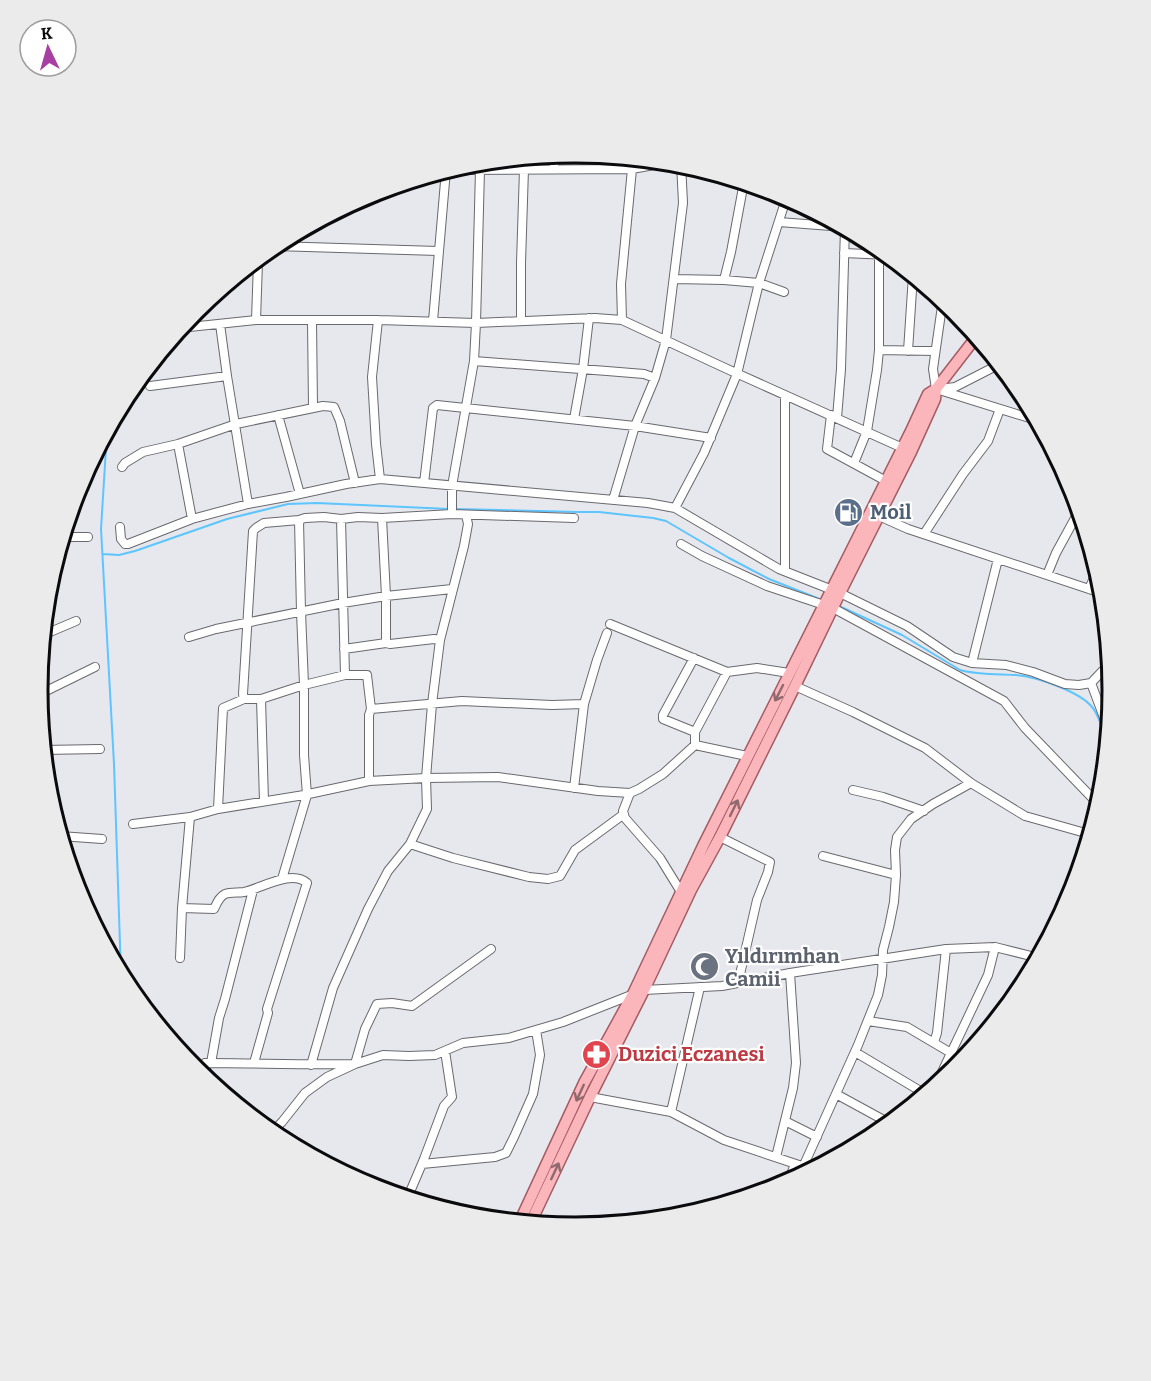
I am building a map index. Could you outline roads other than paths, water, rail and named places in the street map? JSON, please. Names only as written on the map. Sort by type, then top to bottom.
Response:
[{"type":"main road","points":[[523,1215],[584,1083],[633,994],[747,756],[789,674],[879,516],[928,394],[936,389],[972,343]]},
{"type":"main road","points":[[537,1217],[590,1097],[691,890],[795,686],[886,481],[907,450]]},
{"type":"street","points":[[554,164],[554,170]]},
{"type":"street","points":[[615,165],[615,169]]},
{"type":"street","points":[[493,170],[632,169],[636,167]]},
{"type":"street","points":[[622,320],[621,284],[632,169]]},
{"type":"street","points":[[520,321],[524,170]]},
{"type":"street","points":[[452,510],[452,486],[474,361],[480,172]]},
{"type":"street","points":[[613,500],[635,426],[655,378],[666,340],[683,203],[682,174]]},
{"type":"street","points":[[433,321],[446,179]]},
{"type":"street","points":[[724,280],[742,190]]},
{"type":"street","points":[[675,508],[711,438],[737,374],[759,283],[784,206]]},
{"type":"street","points":[[778,222],[824,225]]},
{"type":"street","points":[[844,237],[841,369],[827,449],[886,481]]},
{"type":"street","points":[[291,246],[438,250]]},
{"type":"street","points":[[844,254],[870,253]]},
{"type":"street","points":[[854,463],[867,431],[879,350],[882,261]]},
{"type":"street","points":[[256,320],[258,269]]},
{"type":"street","points":[[674,279],[759,283],[784,292]]},
{"type":"street","points":[[908,351],[912,285]]},
{"type":"street","points":[[936,389],[933,369],[941,311]]},
{"type":"street","points":[[574,419],[589,318]]},
{"type":"street","points":[[195,327],[256,320],[476,322],[589,318],[622,320],[907,450]]},
{"type":"street","points":[[312,320],[313,408]]},
{"type":"street","points":[[378,320],[372,378],[380,479]]},
{"type":"street","points":[[220,324],[248,504]]},
{"type":"street","points":[[879,350],[935,351]]},
{"type":"street","points":[[474,361],[644,374],[655,378]]},
{"type":"street","points":[[936,389],[955,387],[993,368]]},
{"type":"street","points":[[150,386],[227,376]]},
{"type":"street","points":[[936,389],[1026,417]]},
{"type":"street","points":[[784,571],[785,395]]},
{"type":"street","points":[[424,483],[433,408],[437,405],[635,426],[711,438]]},
{"type":"street","points":[[122,467],[143,452],[178,444],[236,424],[323,406],[334,407],[340,421],[355,483]]},
{"type":"street","points":[[924,534],[963,474],[988,441],[1000,409]]},
{"type":"street","points":[[278,415],[300,494]]},
{"type":"street","points":[[178,444],[192,519]]},
{"type":"street","points":[[120,527],[121,539],[128,544],[192,519],[248,504],[380,479],[648,503],[675,508],[1004,702],[1025,728],[1092,798]]},
{"type":"street","points":[[244,699],[253,531],[264,523],[324,517],[382,518],[452,510],[466,515],[574,518]]},
{"type":"street","points":[[311,1065],[333,987],[368,909],[388,871],[410,844],[428,809],[426,778],[440,640],[464,546],[468,524],[466,515]]},
{"type":"street","points":[[879,516],[908,529],[1093,590]]},
{"type":"street","points":[[382,518],[386,643]]},
{"type":"street","points":[[341,519],[345,675]]},
{"type":"street","points":[[1047,574],[1074,519]]},
{"type":"street","points":[[282,879],[307,795],[304,755],[299,520]]},
{"type":"street","points":[[71,537],[88,537]]},
{"type":"street","points":[[681,544],[767,586],[832,600],[907,626],[953,657],[972,663],[1005,665],[1065,684],[1079,685],[1091,683],[1102,671]]},
{"type":"street","points":[[972,663],[998,559]]},
{"type":"street","points":[[1089,589],[1092,583]]},
{"type":"street","points":[[189,637],[216,629],[343,603],[452,589]]},
{"type":"street","points":[[52,631],[75,621]]},
{"type":"street","points":[[574,788],[584,705],[609,628],[727,672],[757,668],[789,674]]},
{"type":"street","points":[[344,649],[386,643],[440,640]]},
{"type":"street","points":[[694,658],[663,715],[663,719],[695,732]]},
{"type":"street","points":[[48,691],[95,667]]},
{"type":"street","points":[[134,824],[190,817],[218,809],[307,795],[369,781],[498,777],[598,791],[630,793],[663,774],[695,745],[695,732],[727,672]]},
{"type":"street","points":[[218,809],[223,708],[244,699],[261,699],[345,675],[367,675],[371,709],[369,715],[369,781]]},
{"type":"street","points":[[1091,683],[1102,713]]},
{"type":"street","points":[[795,686],[925,747],[971,783],[1025,816],[1083,832]]},
{"type":"street","points":[[261,699],[264,801]]},
{"type":"street","points":[[371,709],[462,701],[584,705]]},
{"type":"street","points":[[695,745],[747,756]]},
{"type":"street","points":[[52,750],[100,749]]},
{"type":"street","points":[[796,1170],[817,1137],[878,995],[896,875],[897,837],[911,819],[971,783]]},
{"type":"street","points":[[853,790],[924,811]]},
{"type":"street","points":[[630,793],[623,811],[625,818],[660,858],[681,892]]},
{"type":"street","points":[[410,844],[529,878],[548,879],[560,876],[575,850],[624,814]]},
{"type":"street","points":[[180,958],[190,817]]},
{"type":"street","points":[[69,837],[102,839]]},
{"type":"street","points":[[720,837],[770,862],[757,900],[738,983]]},
{"type":"street","points":[[823,856],[896,875]]},
{"type":"street","points":[[182,908],[214,909],[219,898],[225,894],[253,890],[287,877],[308,883],[267,1009],[268,1013],[254,1063]]},
{"type":"street","points":[[211,1063],[219,1018],[253,890]]},
{"type":"street","points":[[945,1066],[988,975],[994,947]]},
{"type":"street","points":[[278,1126],[304,1093],[327,1077],[356,1064],[383,1055],[435,1055],[463,1043],[509,1038],[563,1022],[644,990],[722,986],[946,949],[994,947],[1031,956]]},
{"type":"street","points":[[356,1064],[364,1029],[377,1004],[392,1003],[412,1006],[491,949]]},
{"type":"street","points":[[934,1042],[937,1033],[946,949]]},
{"type":"street","points":[[776,1157],[793,1088],[796,1063],[790,973]]},
{"type":"street","points":[[671,1112],[700,987]]},
{"type":"street","points":[[868,1021],[907,1028],[951,1053]]},
{"type":"street","points":[[422,1164],[495,1157],[506,1153],[533,1094],[540,1055],[536,1030]]},
{"type":"street","points":[[410,1191],[444,1106],[452,1097],[445,1051]]},
{"type":"street","points":[[855,1052],[919,1090]]},
{"type":"street","points":[[205,1065],[205,1063],[356,1064]]},
{"type":"street","points":[[836,1094],[882,1119]]},
{"type":"street","points":[[590,1097],[671,1112],[724,1140],[803,1166]]},
{"type":"street","points":[[785,1121],[817,1137]]},
{"type":"waterway","points":[[106,450],[101,529],[114,764],[120,956]]},
{"type":"waterway","points":[[103,554],[119,555],[135,551],[227,519],[288,504],[317,503],[449,509]]},
{"type":"waterway","points":[[455,509],[599,512],[666,521],[769,579],[822,600]]},
{"type":"waterway","points":[[839,606],[902,635],[960,670],[981,674],[1024,676],[1057,686],[1086,701],[1095,711],[1102,727]]},
{"type":"place","name":"Moil","points":[[849,512]]},
{"type":"place","name":"Yıldırımhan Camii","points":[[704,967]]},
{"type":"place","name":"Duzici Eczanesi","points":[[597,1054]]}]
